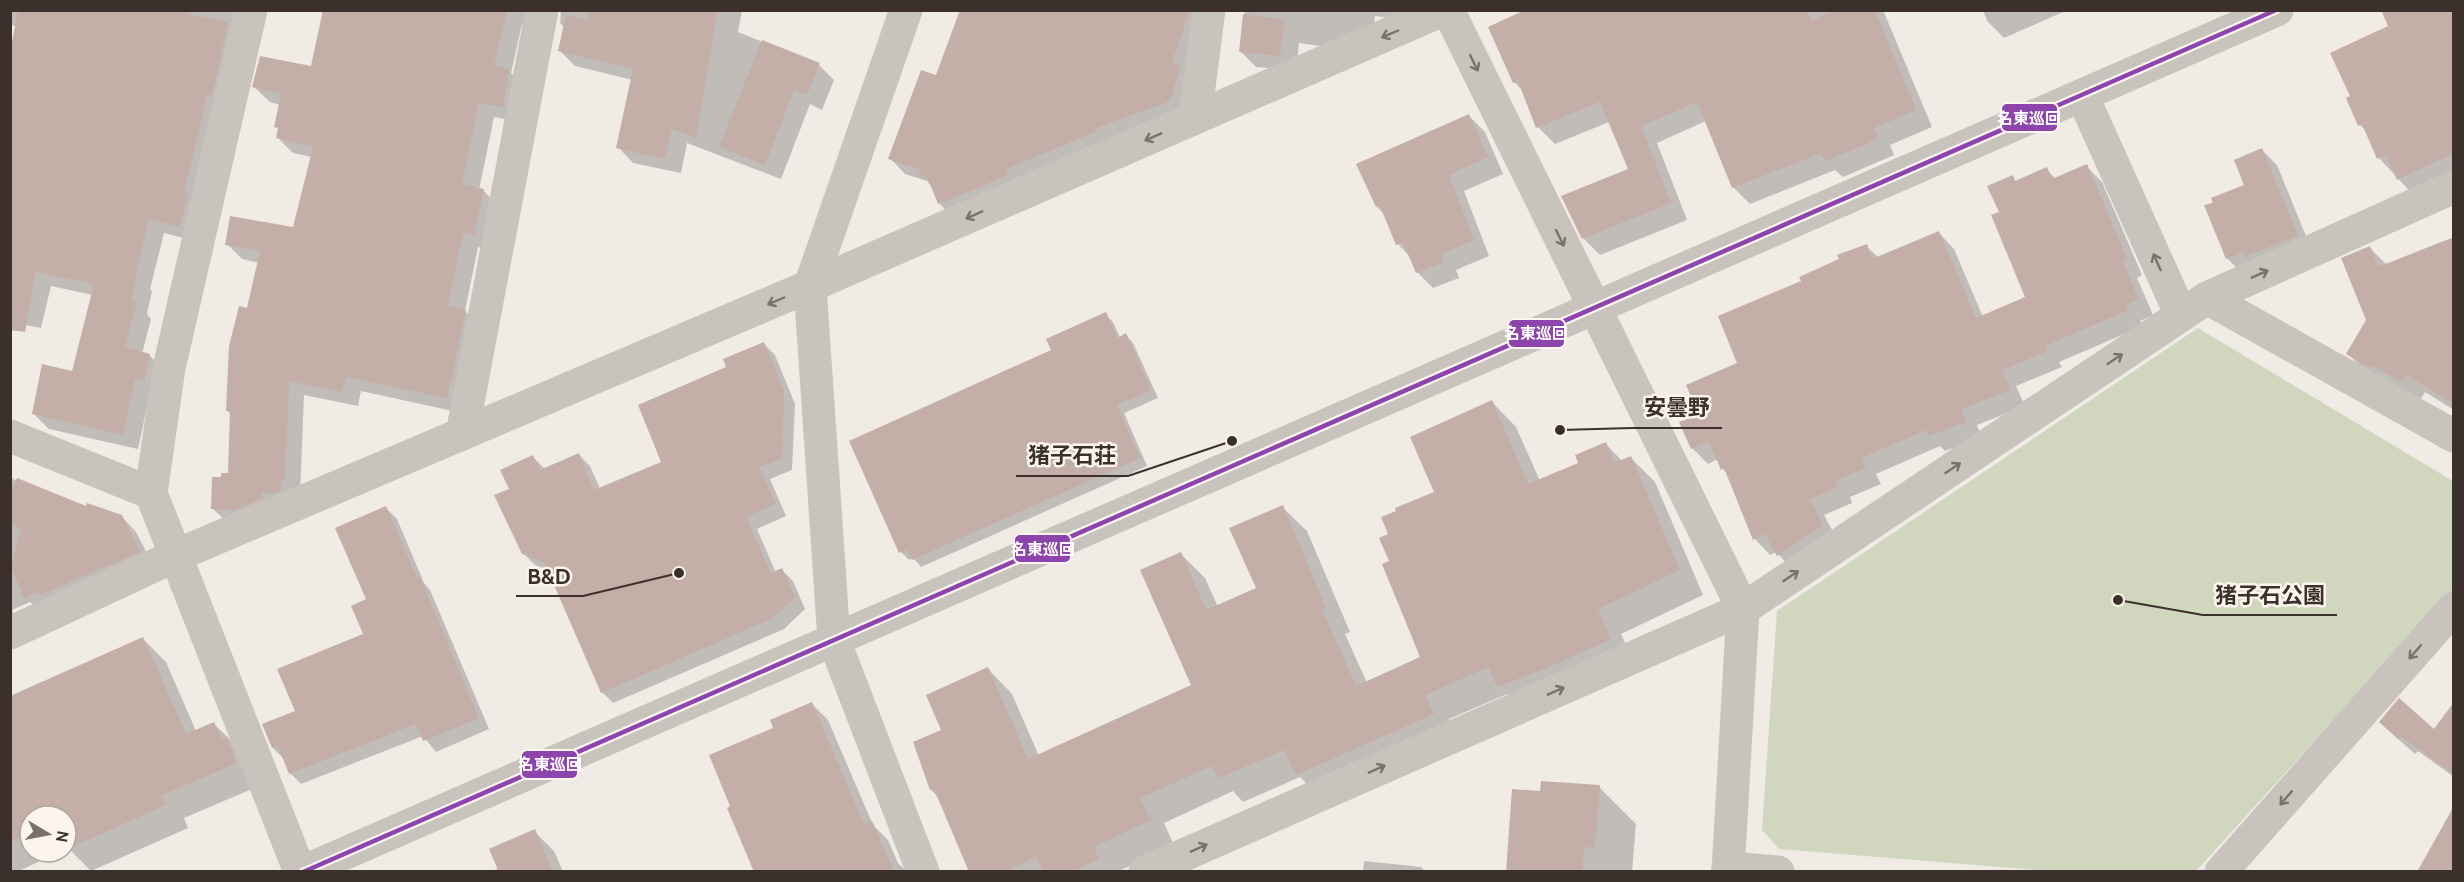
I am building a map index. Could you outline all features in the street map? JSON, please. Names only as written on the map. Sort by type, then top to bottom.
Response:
[{"type":"street","points":[[251,10],[169,368],[151,493],[301,872],[2277,10]]},
{"type":"street","points":[[462,434],[542,10]]},
{"type":"street","points":[[906,10],[810,286],[834,640],[923,872]]},
{"type":"street","points":[[1195,118],[1209,10]]},
{"type":"street","points":[[10,633],[177,555],[810,286],[1446,10],[1743,609],[1728,870],[1778,872]]},
{"type":"street","points":[[2082,95],[2194,307],[2454,436]]},
{"type":"street","points":[[1145,872],[1743,609],[2194,307],[2454,187]]},
{"type":"street","points":[[10,436],[151,493]]},
{"type":"street","points":[[2221,872],[2454,608]]},
{"type":"green space","points":[[2198,328],[2453,481],[2453,589],[2196,871],[2051,871],[1779,849],[1762,830],[1777,611]]},
{"type":"building","points":[[18,10],[189,10],[188,14],[228,22],[216,79],[211,96],[207,96],[184,192],[188,193],[180,227],[149,219],[132,301],[137,302],[125,347],[150,354],[144,381],[135,379],[123,435],[32,414],[42,364],[72,371],[94,284],[36,272],[25,332],[10,330],[10,53]]},
{"type":"building","points":[[323,10],[507,10],[494,66],[509,69],[503,107],[479,103],[462,184],[484,189],[474,235],[463,233],[448,306],[466,310],[447,398],[346,377],[342,392],[289,381],[285,480],[281,482],[281,491],[262,493],[262,498],[236,510],[211,509],[212,477],[221,477],[221,473],[228,473],[230,411],[226,411],[229,346],[239,306],[247,308],[260,251],[225,245],[230,216],[293,227],[313,147],[276,138],[278,128],[274,127],[281,94],[252,87],[260,56],[311,66]]},
{"type":"building","points":[[589,10],[718,10],[696,138],[672,129],[665,159],[616,148],[633,69],[558,51],[566,15],[588,20]]},
{"type":"building","points":[[960,10],[1190,10],[1172,62],[1181,65],[1170,101],[1096,128],[1097,131],[1006,169],[1009,175],[938,204],[928,179],[918,175],[921,170],[888,159],[921,70],[936,75]]},
{"type":"building","points":[[1525,10],[1807,10],[1811,21],[1835,10],[1875,10],[1916,110],[1874,128],[1878,138],[1862,146],[1825,161],[1821,153],[1732,188],[1697,102],[1641,126],[1671,203],[1582,239],[1561,196],[1628,169],[1600,102],[1536,128],[1518,81],[1513,83],[1488,27]]},
{"type":"building","points":[[2381,10],[2454,10],[2454,153],[2397,180],[2386,155],[2377,159],[2362,124],[2358,126],[2346,98],[2350,96],[2330,53],[2388,26]]},
{"type":"building","points":[[1243,14],[1285,20],[1280,56],[1239,52]]},
{"type":"building","points":[[762,40],[820,63],[807,95],[794,90],[765,165],[719,147]]},
{"type":"building","points":[[1469,114],[1488,157],[1449,175],[1474,240],[1441,254],[1444,262],[1416,273],[1403,242],[1396,245],[1380,206],[1376,207],[1356,164]]},
{"type":"building","points":[[2262,148],[2298,236],[2246,256],[2244,252],[2226,259],[2204,205],[2213,203],[2211,198],[2244,185],[2234,160]]},
{"type":"building","points":[[2087,164],[2127,259],[2123,261],[2138,299],[2126,305],[2128,310],[2045,346],[2047,351],[2002,370],[2010,390],[1962,409],[1967,422],[1928,436],[1926,430],[1861,458],[1866,468],[1835,481],[1838,487],[1810,499],[1823,525],[1777,556],[1765,534],[1753,540],[1724,468],[1721,470],[1709,441],[1691,449],[1679,422],[1698,413],[1686,385],[1737,363],[1718,316],[1801,281],[1799,277],[1839,259],[1837,255],[1867,244],[1872,259],[1939,231],[1976,318],[2025,297],[1991,215],[1999,212],[1987,186],[2013,175],[2015,181],[2047,167],[2052,179]]},
{"type":"building","points":[[2454,237],[2454,404],[2407,375],[2402,382],[2346,354],[2366,320],[2341,258],[2370,246],[2378,267]]},
{"type":"building","points":[[1106,312],[1117,338],[1126,333],[1151,390],[1117,405],[1140,458],[912,560],[907,550],[899,553],[849,441],[1051,350],[1046,339]]},
{"type":"building","points":[[764,342],[784,391],[782,459],[759,467],[776,504],[746,517],[771,573],[782,568],[795,597],[773,618],[601,693],[544,562],[522,554],[494,495],[509,489],[500,470],[533,455],[540,470],[579,453],[594,490],[661,462],[638,405],[726,367],[723,359]]},
{"type":"building","points":[[1492,400],[1528,484],[1578,463],[1575,455],[1606,442],[1614,463],[1631,456],[1680,570],[1598,609],[1611,639],[1554,665],[1497,687],[1489,667],[1425,695],[1434,714],[1296,775],[1285,750],[1218,778],[1212,766],[1140,798],[1151,820],[1094,847],[1099,859],[1071,872],[1043,872],[1037,857],[1003,872],[969,872],[934,789],[930,790],[913,742],[941,730],[926,695],[988,667],[1028,759],[1191,685],[1140,570],[1181,552],[1206,610],[1256,588],[1229,528],[1283,505],[1326,608],[1322,609],[1356,686],[1420,657],[1382,564],[1389,561],[1379,538],[1388,534],[1381,517],[1396,511],[1395,508],[1434,492],[1410,437]]},
{"type":"building","points":[[17,478],[86,506],[87,503],[122,515],[140,552],[40,595],[39,592],[24,598],[11,567],[21,528],[10,524],[10,495]]},
{"type":"building","points":[[386,506],[417,578],[420,577],[479,718],[423,741],[416,724],[289,774],[278,746],[272,748],[262,724],[295,711],[277,669],[363,634],[351,606],[366,599],[335,528]]},
{"type":"building","points":[[143,637],[186,734],[214,722],[222,740],[227,738],[237,763],[162,795],[166,805],[78,844],[78,804],[18,804],[18,838],[10,842],[10,696]]},
{"type":"building","points":[[2399,698],[2434,729],[2454,702],[2454,774],[2402,737],[2399,740],[2379,722]]},
{"type":"building","points":[[812,702],[864,824],[872,821],[894,872],[754,872],[727,808],[730,806],[709,755],[773,728],[770,720]]},
{"type":"building","points":[[1541,781],[1600,785],[1595,848],[1584,847],[1582,872],[1506,872],[1512,789],[1540,791]]},
{"type":"building","points":[[2454,806],[2454,872],[2417,872]]},
{"type":"building","points":[[535,829],[553,872],[499,872],[489,849]]},
{"type":"transit line","name":"名東巡回","points":[[303,872],[2276,10]]},
{"type":"place","name":"安曇野","points":[[1560,430]]},
{"type":"place","name":"猪子石荘","points":[[1232,441]]},
{"type":"place","name":"B&D","points":[[679,573]]},
{"type":"place","name":"猪子石公園","points":[[2118,600]]}]
